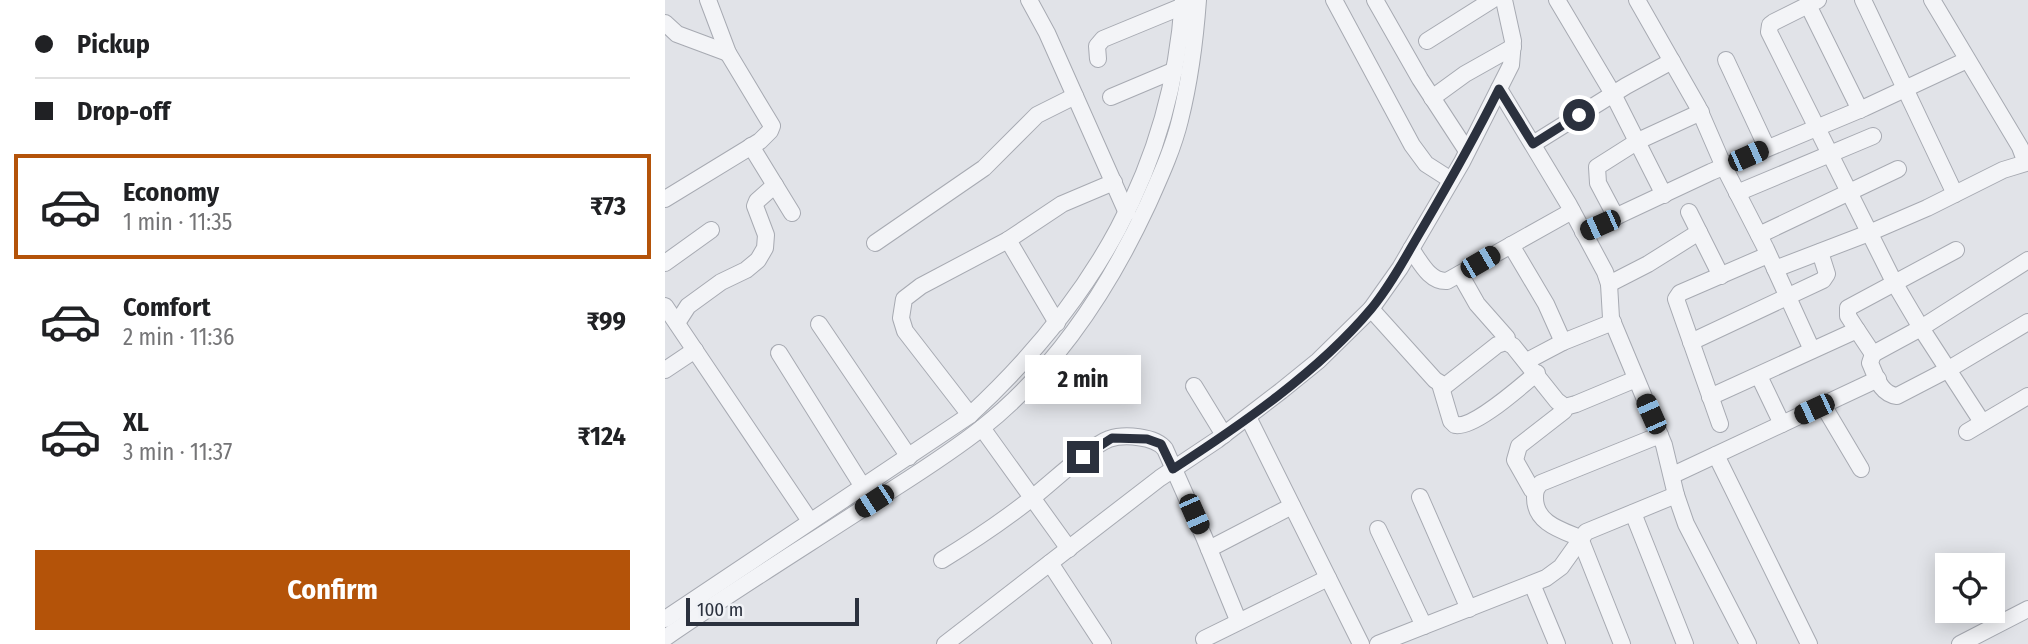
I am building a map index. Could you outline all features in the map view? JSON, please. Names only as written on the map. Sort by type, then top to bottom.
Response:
[{"type":"street","points":[[665,199],[767,136],[772,126],[729,53],[708,0]]},
{"type":"street","points":[[1029,0],[1047,33],[1126,213]]},
{"type":"street","points":[[1334,0],[1412,145],[1426,164],[1451,180]]},
{"type":"street","points":[[1375,0],[1432,98],[1467,151]]},
{"type":"street","points":[[1427,41],[1492,0]]},
{"type":"street","points":[[945,644],[1173,469],[1248,417],[1318,361],[1371,309],[1411,249],[1451,180],[1511,65],[1513,47],[1503,0]]},
{"type":"street","points":[[1557,0],[1638,141],[1664,195]]},
{"type":"street","points":[[1637,0],[1701,112],[1724,167],[1812,350]]},
{"type":"street","points":[[1863,0],[1955,194]]},
{"type":"street","points":[[1720,424],[1677,302],[1677,295],[1721,276],[1820,252],[1869,233],[2003,170],[2027,162],[1931,0]]},
{"type":"street","points":[[1098,59],[1097,46],[1103,39],[1188,2]]},
{"type":"street","points":[[665,619],[970,415],[1057,323],[1099,264],[1126,213],[1164,119],[1188,2]]},
{"type":"street","points":[[665,638],[982,428],[1013,401],[1067,340],[1087,314],[1129,246],[1160,176],[1179,123],[1190,75],[1188,2]]},
{"type":"street","points":[[1860,110],[1813,3],[1774,22],[1769,28],[1895,284],[1982,422]]},
{"type":"street","points":[[665,23],[677,34],[729,53]]},
{"type":"street","points":[[1432,98],[1465,74],[1513,47]]},
{"type":"street","points":[[1726,60],[1767,148]]},
{"type":"street","points":[[1583,232],[1967,60]]},
{"type":"street","points":[[1533,144],[1612,94],[1672,61]]},
{"type":"street","points":[[1111,97],[1175,70]]},
{"type":"street","points":[[1499,89],[1605,272],[1613,322],[1660,435],[1673,475],[1676,495],[1691,534],[1748,644]]},
{"type":"street","points":[[875,243],[984,168],[1037,115],[1075,96]]},
{"type":"street","points":[[1616,217],[1598,183],[1595,171],[1600,164],[1638,141],[1701,112]]},
{"type":"street","points":[[1737,193],[1873,136]]},
{"type":"street","points":[[751,146],[792,213]]},
{"type":"street","points":[[1759,235],[1898,169]]},
{"type":"street","points":[[970,415],[905,331],[901,307],[909,293],[1008,240],[1062,204],[1114,182]]},
{"type":"street","points":[[677,323],[688,306],[758,260],[765,247],[766,235],[755,206],[775,185]]},
{"type":"street","points":[[1411,249],[1427,271],[1440,281],[1447,281],[1572,211]]},
{"type":"street","points":[[1689,212],[1721,276]]},
{"type":"street","points":[[665,263],[711,230]]},
{"type":"street","points":[[1609,285],[1699,232]]},
{"type":"street","points":[[1008,240],[1057,323]]},
{"type":"street","points":[[1511,245],[1546,304],[1563,342]]},
{"type":"street","points":[[1873,354],[1848,317],[1848,308],[1957,250]]},
{"type":"street","points":[[1691,342],[1788,298],[1826,277],[1820,252]]},
{"type":"street","points":[[2028,260],[1921,328],[1873,354],[1870,363],[1886,393],[1897,396],[2028,322]]},
{"type":"street","points":[[1460,274],[1477,304],[1507,338]]},
{"type":"street","points":[[665,306],[810,521]]},
{"type":"street","points":[[1371,309],[1440,384],[1451,421],[1455,425],[1463,426],[1499,404],[1532,367],[1563,342],[1613,322]]},
{"type":"street","points":[[819,324],[909,457]]},
{"type":"street","points":[[1710,397],[1857,330]]},
{"type":"street","points":[[1440,384],[1450,384],[1501,342],[1510,343],[1557,401],[1565,407],[1636,379]]},
{"type":"street","points":[[665,370],[695,350]]},
{"type":"street","points":[[779,353],[863,487]]},
{"type":"street","points":[[1759,376],[1782,424]]},
{"type":"street","points":[[1673,475],[1878,379]]},
{"type":"street","points":[[1194,386],[1224,435]]},
{"type":"street","points":[[1967,432],[2028,396]]},
{"type":"street","points":[[1823,405],[1861,468]]},
{"type":"street","points":[[1564,411],[1519,446],[1515,460],[1532,491],[1537,486],[1660,435]]},
{"type":"street","points":[[1248,417],[1361,644]]},
{"type":"street","points":[[982,428],[1069,549]]},
{"type":"street","points":[[942,559],[976,539],[1112,438],[1155,440],[1165,449],[1238,620]]},
{"type":"street","points":[[1716,455],[1809,644]]},
{"type":"street","points":[[1537,486],[1535,504],[1541,517],[1556,528],[1580,538],[1621,644]]},
{"type":"street","points":[[1378,644],[1532,584],[1561,567],[1580,538],[1596,527],[1676,495]]},
{"type":"street","points":[[1420,497],[1469,609]]},
{"type":"street","points":[[1209,549],[1292,506]]},
{"type":"street","points":[[1633,513],[1685,644]]},
{"type":"street","points":[[1378,529],[1424,626]]},
{"type":"street","points":[[1050,563],[1103,644]]},
{"type":"street","points":[[1204,639],[1328,578]]},
{"type":"street","points":[[1532,584],[1557,644]]},
{"type":"street","points":[[1960,644],[1983,639],[2028,609]]},
{"type":"route","points":[[1083,457],[1112,438],[1155,440],[1165,449],[1173,469],[1217,440],[1318,361],[1371,309],[1400,268],[1499,89],[1533,144],[1579,115]]}]
